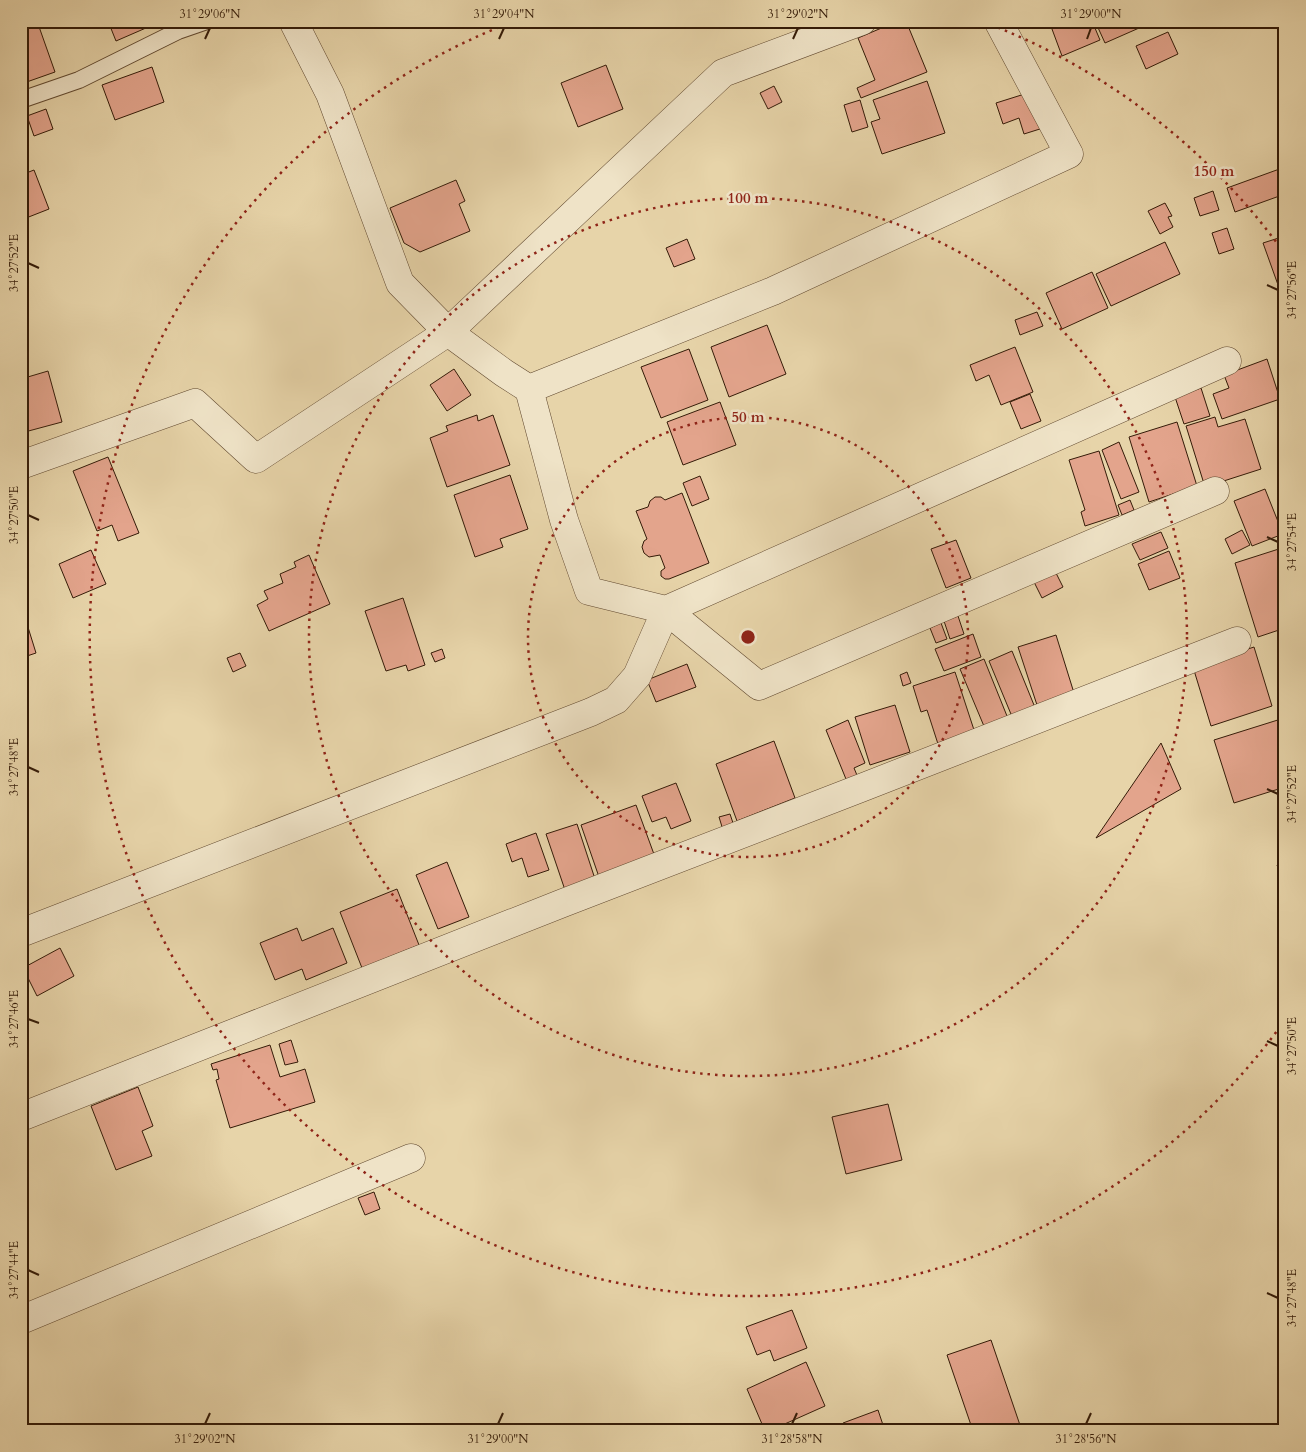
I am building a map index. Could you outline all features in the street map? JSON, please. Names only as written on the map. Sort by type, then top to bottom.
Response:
[{"type":"street","points":[[293,21],[330,94],[400,283],[448,332],[529,389],[564,520],[589,591],[666,610],[759,686],[1215,491]]},
{"type":"street","points":[[21,465],[194,403],[256,459],[448,332],[723,74],[862,21]]},
{"type":"street","points":[[529,389],[773,291],[1069,154],[998,21]]},
{"type":"street","points":[[21,933],[592,712],[616,700],[637,676],[666,610],[1227,361]]},
{"type":"street","points":[[21,1117],[563,903],[1237,641]]},
{"type":"street","points":[[21,1320],[411,1158]]},
{"type":"lane","points":[[21,100],[79,80],[178,31],[207,21]]},
{"type":"building","points":[[21,21],[37,21],[55,72],[21,84]]},
{"type":"building","points":[[108,21],[162,21],[116,41]]},
{"type":"building","points":[[898,21],[906,21],[927,72],[861,98],[857,88],[875,80],[858,38]]},
{"type":"building","points":[[1049,21],[1092,21],[1100,40],[1062,56]]},
{"type":"building","points":[[1095,21],[1155,21],[1105,43]]},
{"type":"building","points":[[1168,32],[1178,54],[1146,69],[1136,46]]},
{"type":"building","points":[[606,65],[623,109],[578,127],[561,83]]},
{"type":"building","points":[[152,67],[164,102],[115,120],[102,85]]},
{"type":"building","points":[[927,81],[945,133],[882,154],[871,122],[880,119],[873,100]]},
{"type":"building","points":[[774,86],[782,102],[768,109],[760,93]]},
{"type":"building","points":[[1031,92],[1043,128],[1024,134],[1019,118],[1003,124],[996,103]]},
{"type":"building","points":[[860,100],[868,127],[852,132],[844,105]]},
{"type":"building","points":[[46,109],[53,129],[34,136],[27,116]]},
{"type":"building","points":[[1285,167],[1285,194],[1235,212],[1227,188]]},
{"type":"building","points":[[34,170],[49,209],[21,220],[21,175]]},
{"type":"building","points":[[456,180],[465,201],[459,204],[470,231],[420,252],[404,243],[390,208]]},
{"type":"building","points":[[1213,191],[1219,210],[1200,216],[1194,198]]},
{"type":"building","points":[[1165,203],[1172,216],[1168,217],[1173,227],[1160,234],[1148,211]]},
{"type":"building","points":[[1227,228],[1234,249],[1219,254],[1212,233]]},
{"type":"building","points":[[1285,236],[1285,295],[1282,296],[1263,243]]},
{"type":"building","points":[[687,239],[695,259],[674,267],[666,248]]},
{"type":"building","points":[[1165,242],[1180,274],[1111,306],[1096,274]]},
{"type":"building","points":[[1092,272],[1108,308],[1062,329],[1046,293]]},
{"type":"building","points":[[1037,312],[1043,326],[1020,335],[1015,320]]},
{"type":"building","points":[[767,325],[786,374],[729,397],[711,347]]},
{"type":"building","points":[[1015,347],[1033,392],[1001,405],[989,375],[976,381],[970,365]]},
{"type":"building","points":[[689,349],[708,400],[661,418],[641,367]]},
{"type":"building","points":[[1267,359],[1280,399],[1222,419],[1213,394],[1229,388],[1224,375]]},
{"type":"building","points":[[454,369],[471,395],[447,411],[430,385]]},
{"type":"building","points":[[48,371],[62,422],[21,433],[21,379]]},
{"type":"building","points":[[1201,388],[1210,416],[1184,424],[1175,397]]},
{"type":"building","points":[[1030,394],[1041,421],[1021,429],[1010,402]]},
{"type":"building","points":[[720,402],[736,445],[683,465],[667,422]]},
{"type":"building","points":[[477,415],[478,421],[493,415],[510,465],[447,487],[430,438],[448,431],[446,426]]},
{"type":"building","points":[[1215,417],[1218,427],[1245,419],[1261,469],[1205,487],[1186,426]]},
{"type":"building","points":[[1177,422],[1197,486],[1149,502],[1129,437]]},
{"type":"building","points":[[1119,442],[1139,492],[1121,499],[1102,450]]},
{"type":"building","points":[[1099,451],[1119,515],[1085,526],[1081,512],[1085,510],[1069,460]]},
{"type":"building","points":[[108,457],[139,533],[118,541],[112,525],[97,531],[73,471]]},
{"type":"building","points":[[510,475],[528,529],[500,539],[503,547],[475,557],[454,495]]},
{"type":"building","points":[[700,476],[709,499],[692,506],[683,483]]},
{"type":"building","points":[[1265,489],[1283,534],[1252,546],[1234,501]]},
{"type":"building","points":[[682,493],[709,563],[665,579],[661,576],[661,571],[665,568],[660,555],[649,557],[644,553],[642,547],[647,539],[636,511],[648,507],[650,501],[655,497],[661,497],[665,500]]},
{"type":"building","points":[[1130,500],[1134,510],[1122,515],[1118,505]]},
{"type":"building","points":[[1242,530],[1250,545],[1232,554],[1225,539]]},
{"type":"building","points":[[1161,532],[1168,548],[1140,560],[1132,544]]},
{"type":"building","points":[[956,540],[971,578],[946,588],[931,549]]},
{"type":"building","points":[[1285,547],[1285,628],[1258,637],[1235,563]]},
{"type":"building","points":[[91,550],[106,584],[73,598],[59,564]]},
{"type":"building","points":[[1169,551],[1180,578],[1149,590],[1138,564]]},
{"type":"building","points":[[309,555],[330,604],[269,631],[257,605],[268,599],[264,591],[283,583],[280,574],[296,567],[294,562]]},
{"type":"building","points":[[1055,571],[1063,587],[1042,598],[1034,582]]},
{"type":"building","points":[[403,598],[425,665],[408,671],[406,665],[386,671],[365,611]]},
{"type":"building","points":[[958,616],[964,634],[950,639],[944,621]]},
{"type":"building","points":[[941,623],[947,639],[936,643],[930,628]]},
{"type":"building","points":[[27,624],[36,653],[21,658],[21,625]]},
{"type":"building","points":[[973,634],[981,657],[944,671],[935,649]]},
{"type":"building","points":[[1056,635],[1074,693],[1037,705],[1018,647]]},
{"type":"building","points":[[1254,647],[1272,706],[1211,726],[1193,667]]},
{"type":"building","points":[[442,649],[445,658],[435,662],[431,653]]},
{"type":"building","points":[[1012,651],[1036,710],[1013,719],[989,661]]},
{"type":"building","points":[[240,653],[246,666],[233,672],[227,658]]},
{"type":"building","points":[[984,659],[1009,721],[986,731],[960,669]]},
{"type":"building","points":[[687,664],[696,687],[656,702],[647,680]]},
{"type":"building","points":[[907,672],[911,683],[903,686],[900,675]]},
{"type":"building","points":[[955,672],[975,733],[938,744],[927,710],[921,712],[913,686]]},
{"type":"building","points":[[895,705],[910,752],[870,765],[855,717]]},
{"type":"building","points":[[1281,719],[1285,731],[1285,787],[1234,803],[1214,740]]},
{"type":"building","points":[[848,720],[865,763],[854,768],[859,780],[848,784],[826,730]]},
{"type":"building","points":[[774,741],[795,798],[737,821],[716,764]]},
{"type":"building","points":[[1161,743],[1181,789],[1096,838]]},
{"type":"building","points":[[676,783],[691,821],[671,829],[666,817],[652,822],[642,796]]},
{"type":"building","points":[[636,805],[655,857],[599,877],[581,825]]},
{"type":"building","points":[[730,814],[734,826],[723,830],[719,817]]},
{"type":"building","points":[[577,824],[596,882],[566,893],[546,834]]},
{"type":"building","points":[[536,833],[549,870],[528,877],[522,858],[512,862],[506,844]]},
{"type":"building","points":[[447,862],[469,917],[438,929],[416,875]]},
{"type":"building","points":[[1285,863],[1285,889],[1277,865]]},
{"type":"building","points":[[397,889],[419,945],[362,968],[340,912]]},
{"type":"building","points":[[297,928],[302,941],[333,928],[347,963],[306,980],[302,969],[275,980],[260,943]]},
{"type":"building","points":[[60,948],[74,976],[37,996],[23,968]]},
{"type":"building","points":[[291,1040],[298,1062],[285,1065],[279,1044]]},
{"type":"building","points":[[270,1045],[280,1077],[305,1069],[315,1102],[230,1128],[216,1080],[219,1079],[217,1069],[213,1070],[211,1064]]},
{"type":"building","points":[[138,1087],[153,1126],[142,1131],[152,1156],[116,1170],[91,1106]]},
{"type":"building","points":[[888,1104],[902,1160],[846,1174],[832,1117]]},
{"type":"building","points":[[374,1192],[380,1209],[365,1215],[358,1198]]},
{"type":"building","points":[[792,1310],[807,1348],[774,1361],[770,1350],[757,1355],[746,1327]]},
{"type":"building","points":[[991,1340],[1022,1431],[973,1431],[947,1355]]},
{"type":"building","points":[[806,1362],[825,1406],[769,1431],[765,1431],[747,1389]]},
{"type":"building","points":[[878,1410],[885,1431],[846,1431],[843,1423]]}]
